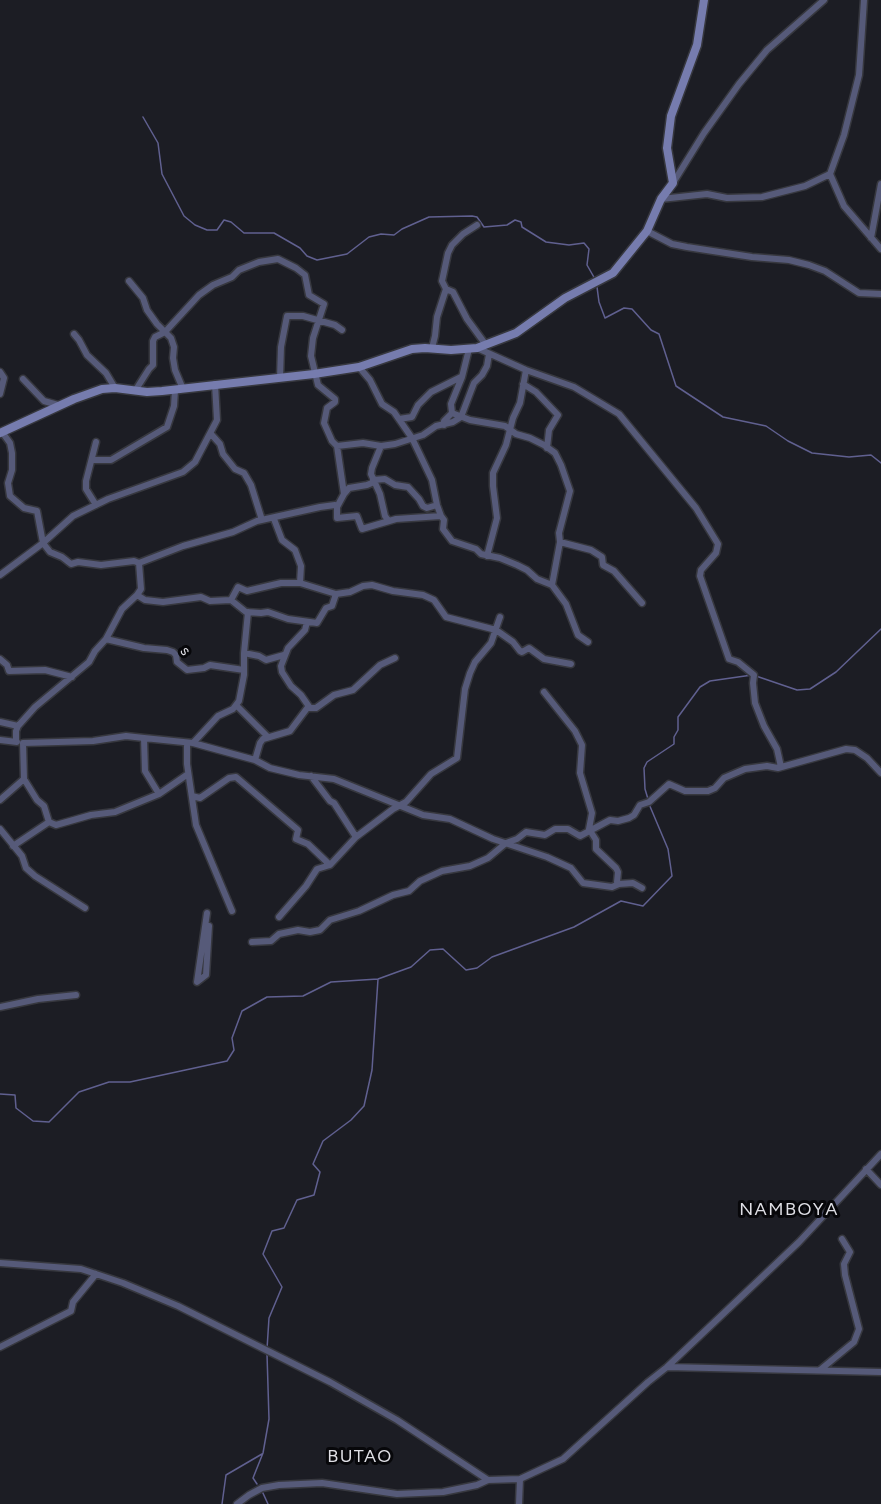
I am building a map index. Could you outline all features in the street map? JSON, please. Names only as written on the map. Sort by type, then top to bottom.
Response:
[{"type":"street","points":[[673,183],[667,148],[671,116],[697,45],[704,0]]},
{"type":"street","points":[[337,507],[335,505],[320,507],[262,520],[139,563],[135,561],[101,565],[78,562],[71,564],[50,552],[43,543],[37,511],[24,508],[10,496],[8,483],[12,470],[12,453],[10,443],[1,433],[58,405],[91,392],[115,388],[147,392],[314,374],[359,367],[412,349],[478,348],[516,333],[565,298],[613,273],[647,231],[661,198],[739,84],[766,50],[824,0]]},
{"type":"street","points":[[864,0],[859,75],[844,135],[830,174],[844,206],[881,249]]},
{"type":"street","points":[[661,198],[707,194],[727,198],[762,197],[806,186],[830,174]]},
{"type":"street","points":[[872,238],[881,184]]},
{"type":"street","points":[[477,225],[467,230],[452,245],[442,281],[446,289],[453,292],[478,348],[526,370],[574,387],[619,414],[696,508],[718,544],[716,553],[701,570],[700,576],[729,659],[738,662],[754,675],[755,703],[777,750],[781,767]]},
{"type":"street","points":[[647,231],[672,244],[752,257],[789,260],[809,265],[825,271],[859,293],[881,294]]},
{"type":"street","points":[[135,391],[153,365],[155,337],[165,332],[199,295],[245,267],[278,259],[305,275],[309,295],[324,304],[313,338],[311,356],[318,385],[335,399],[335,402],[327,408],[324,423],[332,441],[337,446],[344,494]]},
{"type":"street","points":[[92,460],[111,460],[167,427],[179,389],[171,338],[157,324],[147,310],[143,298],[129,281]]},
{"type":"street","points":[[432,348],[437,317],[446,289]]},
{"type":"street","points":[[280,378],[281,348],[287,316],[303,316],[335,325],[342,330]]},
{"type":"street","points":[[74,334],[87,355],[106,373],[115,388]]},
{"type":"street","points":[[452,413],[451,404],[462,377],[478,348]]},
{"type":"street","points":[[337,446],[363,443],[381,446],[423,435],[436,426],[461,417],[474,383],[487,366],[489,354]]},
{"type":"street","points":[[359,367],[370,380],[382,404],[399,419],[412,438],[432,480],[436,505],[444,520],[443,529],[449,539],[487,556],[500,558],[517,565],[537,579],[552,585],[566,603],[578,635],[588,642]]},
{"type":"street","points":[[487,556],[497,518],[493,473],[506,445],[520,403],[526,370]]},
{"type":"street","points":[[0,372],[4,378],[0,394]]},
{"type":"street","points":[[399,419],[412,417],[418,405],[431,393],[462,377]]},
{"type":"street","points":[[23,379],[44,401],[58,405]]},
{"type":"street","points":[[0,575],[43,543],[73,516],[183,472],[195,462],[216,420],[215,384]]},
{"type":"street","points":[[524,384],[536,392],[558,415],[549,430],[548,448]]},
{"type":"street","points":[[452,413],[510,428],[516,434],[530,438],[555,453],[570,491],[559,533],[560,542],[552,585]]},
{"type":"street","points":[[444,425],[444,421],[452,413]]},
{"type":"street","points":[[211,434],[235,469],[244,473],[254,492],[262,520]]},
{"type":"street","points":[[96,442],[86,489],[96,505]]},
{"type":"street","points":[[381,446],[372,468],[374,481],[388,520]]},
{"type":"street","points":[[436,505],[427,508],[423,506],[420,499],[408,487],[395,485],[385,479],[349,488],[337,507],[337,518],[357,516],[362,528],[367,529],[388,520],[441,516]]},
{"type":"street","points":[[0,483],[8,483]]},
{"type":"street","points":[[274,519],[282,540],[295,549],[301,566],[300,584]]},
{"type":"street","points":[[560,542],[591,550],[602,557],[603,565],[614,571],[642,603]]},
{"type":"street","points":[[16,742],[18,726],[35,707],[89,662],[106,639],[122,609],[137,595],[141,589],[139,563]]},
{"type":"street","points":[[231,600],[238,587],[247,591],[281,583],[300,584],[312,585],[336,594],[372,585],[393,591],[423,595],[434,600],[446,616],[496,630],[513,642],[522,652],[529,648],[543,659],[571,664]]},
{"type":"street","points":[[137,595],[141,599],[163,602],[201,597],[210,601],[231,600],[246,612],[261,614],[268,612],[281,617],[319,622],[326,608],[332,606],[336,594]]},
{"type":"street","points":[[232,911],[196,825],[188,774],[190,743],[218,716],[236,705],[244,670],[248,612]]},
{"type":"street","points":[[279,917],[306,886],[317,869],[330,865],[356,837],[406,802],[431,774],[458,758],[465,689],[475,662],[491,643],[500,617]]},
{"type":"street","points":[[307,622],[305,630],[284,655],[282,672],[291,686],[301,695],[308,708]]},
{"type":"street","name":"s","points":[[106,639],[144,648],[167,650],[176,655],[177,663],[187,670],[210,665],[244,670]]},
{"type":"street","points":[[244,653],[266,660],[284,655]]},
{"type":"street","points":[[308,708],[313,709],[334,695],[353,690],[380,665],[394,658]]},
{"type":"street","points":[[0,659],[7,665],[9,671],[45,670],[72,677]]},
{"type":"street","points":[[544,692],[582,745],[580,773],[592,813],[590,832],[596,840],[596,849],[616,867],[619,884]]},
{"type":"street","points":[[236,705],[268,737]]},
{"type":"street","points":[[255,760],[260,743],[268,737],[290,731],[308,708]]},
{"type":"street","points":[[0,722],[18,726]]},
{"type":"street","points":[[0,740],[23,743],[93,741],[126,736],[190,743],[255,760],[270,768],[334,779],[423,815],[450,819],[493,839],[571,868],[583,883],[612,887],[633,883],[642,888]]},
{"type":"street","points":[[144,738],[145,771],[159,794]]},
{"type":"street","points":[[23,743],[24,779],[37,800],[44,806],[49,822],[56,825],[91,815],[105,815],[159,794],[171,788],[173,784],[188,774]]},
{"type":"street","points":[[252,942],[271,941],[279,934],[298,930],[310,932],[320,930],[330,920],[409,891],[420,881],[442,871],[470,866],[488,858],[506,843],[526,832],[545,835],[555,829],[568,829],[577,836],[590,832],[610,820],[623,820],[634,815],[640,805],[649,802],[669,783],[685,790],[708,791],[715,788],[724,778],[745,769],[781,767],[846,749],[855,750],[867,758],[881,773]]},
{"type":"street","points":[[311,776],[334,803],[356,837]]},
{"type":"street","points":[[192,796],[200,798],[229,778],[236,777],[298,830],[296,839],[308,844],[330,865]]},
{"type":"street","points":[[0,800],[24,779]]},
{"type":"street","points":[[13,846],[49,822]]},
{"type":"street","points":[[0,829],[22,856],[26,868],[85,908]]},
{"type":"street","points":[[207,913],[197,982],[206,975],[209,926]]},
{"type":"street","points":[[0,1007],[38,999],[76,995]]},
{"type":"street","points":[[237,1504],[262,1488],[279,1485],[322,1483],[397,1494],[422,1494],[465,1488],[488,1480],[520,1479],[563,1459],[667,1367],[799,1242],[881,1154]]},
{"type":"street","points":[[866,1169],[881,1185]]},
{"type":"street","points":[[819,1371],[854,1342],[859,1329],[845,1275],[844,1264],[850,1252],[842,1239]]},
{"type":"street","points":[[0,1263],[81,1269],[123,1283],[178,1306],[330,1382],[397,1420],[488,1480]]},
{"type":"street","points":[[0,1347],[71,1311],[73,1302],[96,1274]]},
{"type":"street","points":[[667,1367],[881,1372]]},
{"type":"street","points":[[519,1504],[520,1479]]},
{"type":"waterway","points":[[143,117],[158,143],[162,174],[184,216],[195,225],[207,230],[217,230],[224,220],[231,222],[244,233],[274,233],[300,248],[307,256],[317,260],[347,254],[369,237],[381,234],[394,235],[429,217],[472,216],[477,217],[484,227],[507,225],[515,220],[521,222],[522,227],[546,242],[569,245],[584,243],[589,249],[587,265],[595,279]]},
{"type":"waterway","points":[[597,287],[599,302],[605,318],[624,308],[632,309],[651,330],[659,334],[676,386],[723,417],[766,426],[812,453],[849,457],[871,455],[881,463]]},
{"type":"waterway","points":[[756,676],[797,690],[810,689],[836,672],[881,629]]},
{"type":"waterway","points":[[648,799],[644,768],[647,762],[674,744],[674,737],[678,730],[678,717],[700,687],[710,681],[752,675]]},
{"type":"waterway","points":[[0,1094],[15,1095],[16,1108],[33,1121],[49,1122],[79,1092],[109,1082],[130,1082],[227,1061],[234,1050],[232,1038],[242,1011],[267,997],[303,996],[331,982],[378,979],[411,967],[430,950],[443,949],[466,970],[477,968],[492,957],[574,927],[621,901],[643,906],[672,876],[668,849],[649,804]]},
{"type":"waterway","points":[[267,1349],[269,1318],[282,1287],[263,1254],[272,1231],[284,1228],[297,1200],[314,1195],[320,1172],[313,1164],[323,1141],[351,1120],[364,1106],[372,1070],[378,979]]},
{"type":"waterway","points":[[257,1484],[253,1478],[263,1453],[269,1419],[267,1354]]},
{"type":"waterway","points":[[222,1504],[226,1475],[262,1454]]},
{"type":"waterway","points":[[262,1491],[268,1504]]},
{"type":"district","name":"NAMBOYA","points":[[789,1210]]},
{"type":"district","name":"BUTAO","points":[[360,1457]]}]
